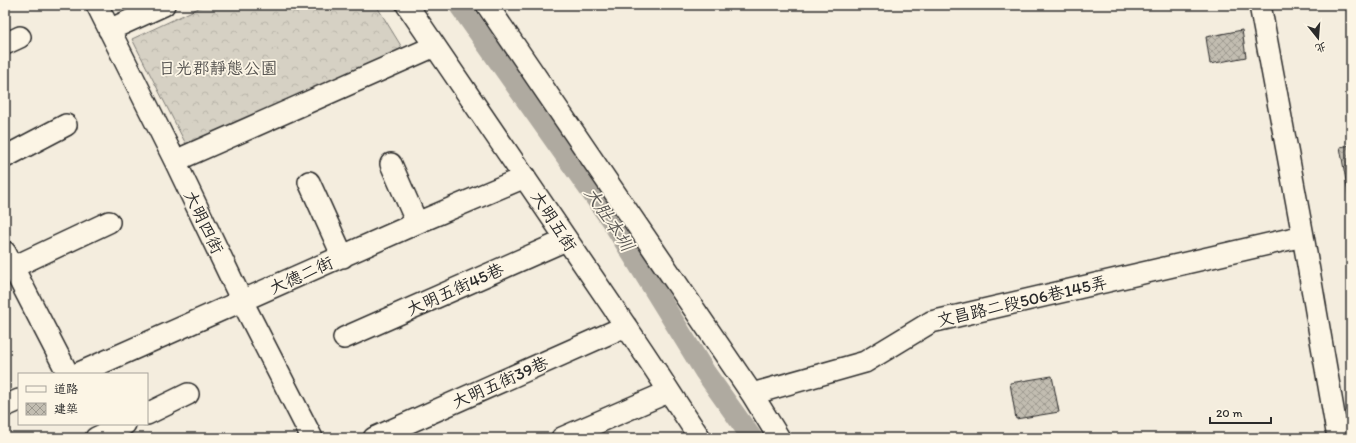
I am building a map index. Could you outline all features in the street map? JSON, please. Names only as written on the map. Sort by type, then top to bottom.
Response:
[{"type":"street","name":"大明四街","points":[[97,5],[242,301],[312,438]]},
{"type":"street","points":[[110,30],[164,5]]},
{"type":"street","name":"大明五街","points":[[407,5],[626,326],[668,392],[700,438]]},
{"type":"street","points":[[487,5],[752,394],[779,438]]},
{"type":"street","points":[[1260,5],[1303,236],[1338,438]]},
{"type":"street","points":[[174,161],[435,46]]},
{"type":"street","points":[[5,156],[66,125]]},
{"type":"street","points":[[391,164],[417,223]]},
{"type":"street","name":"大德二街","points":[[79,373],[417,223],[525,177]]},
{"type":"street","points":[[309,182],[343,257]]},
{"type":"street","points":[[67,373],[7,263],[109,222]]},
{"type":"street","name":"文昌路二段506巷145弄","points":[[752,394],[866,362],[931,322],[1303,236]]},
{"type":"street","name":"大明五街45巷","points":[[344,338],[566,240]]},
{"type":"street","name":"大明五街39巷","points":[[374,438],[626,326]]},
{"type":"street","points":[[562,438],[668,392]]},
{"type":"street","points":[[148,414],[188,394]]},
{"type":"street","points":[[5,406],[18,400]]},
{"type":"street","points":[[97,434],[122,425]]},
{"type":"green space","name":"日光郡靜態公園","points":[[205,5],[376,5],[406,54],[189,150],[132,39]]},
{"type":"building","points":[[1242,30],[1246,57],[1210,64],[1206,37]]},
{"type":"building","points":[[1351,145],[1351,198],[1349,198],[1340,147]]},
{"type":"building","points":[[1052,376],[1059,412],[1016,419],[1010,383]]},
{"type":"waterway","name":"大肚本圳","points":[[459,5],[611,220],[705,372],[752,438]]}]
